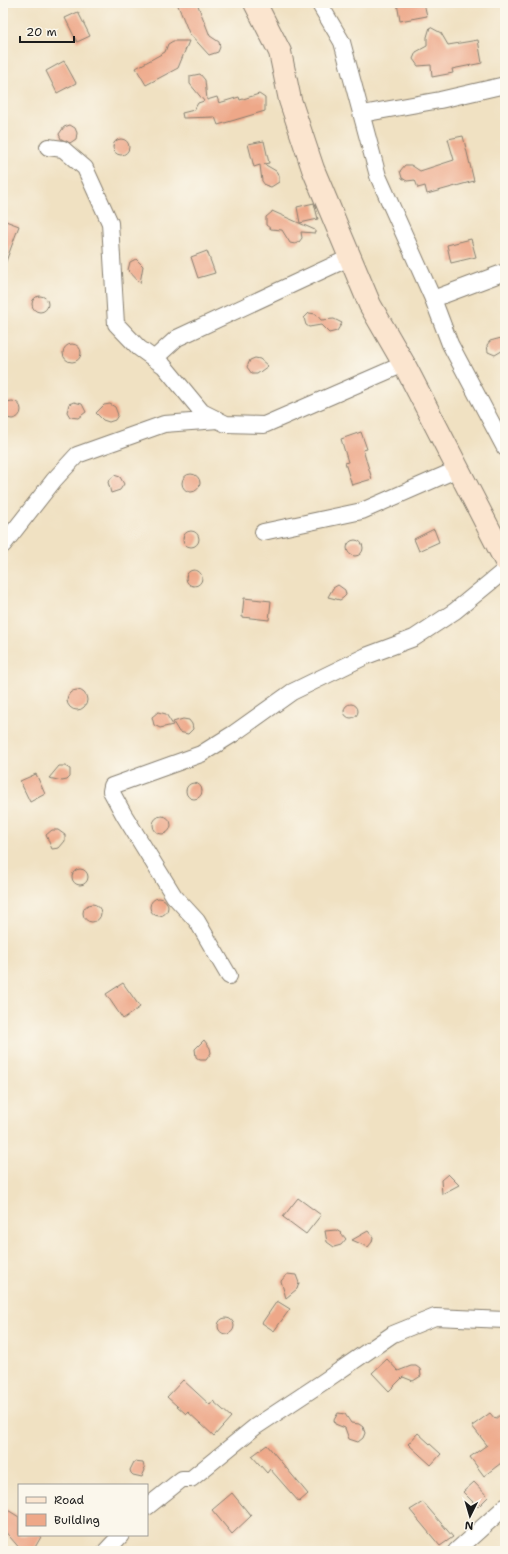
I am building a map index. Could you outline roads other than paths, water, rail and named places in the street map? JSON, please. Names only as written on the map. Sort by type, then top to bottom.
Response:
[{"type":"street","points":[[255,3],[280,52],[290,100],[313,168],[370,305],[404,364],[505,560]]},
{"type":"street","points":[[319,3],[342,42],[378,176],[434,299],[450,344],[505,448]]},
{"type":"street","points":[[362,114],[440,100],[505,85]]},
{"type":"street","points":[[48,147],[63,149],[85,168],[110,223],[116,324],[139,348],[164,366],[202,412],[226,424],[264,424],[404,364]]},
{"type":"street","points":[[154,359],[177,338],[350,257]]},
{"type":"street","points":[[434,299],[505,272]]},
{"type":"street","points":[[3,545],[54,480],[78,455],[164,424],[218,420]]},
{"type":"street","points":[[263,532],[362,511],[458,469]]},
{"type":"street","points":[[229,976],[197,921],[174,896],[132,828],[111,791],[112,786],[201,754],[292,692],[366,656],[414,638],[455,611],[505,570]]},
{"type":"street","points":[[148,1506],[182,1479],[191,1479],[255,1427],[324,1382],[393,1334],[435,1317],[505,1320]]},
{"type":"street","points":[[456,1551],[505,1507]]},
{"type":"street","points":[[106,1551],[120,1536]]}]
